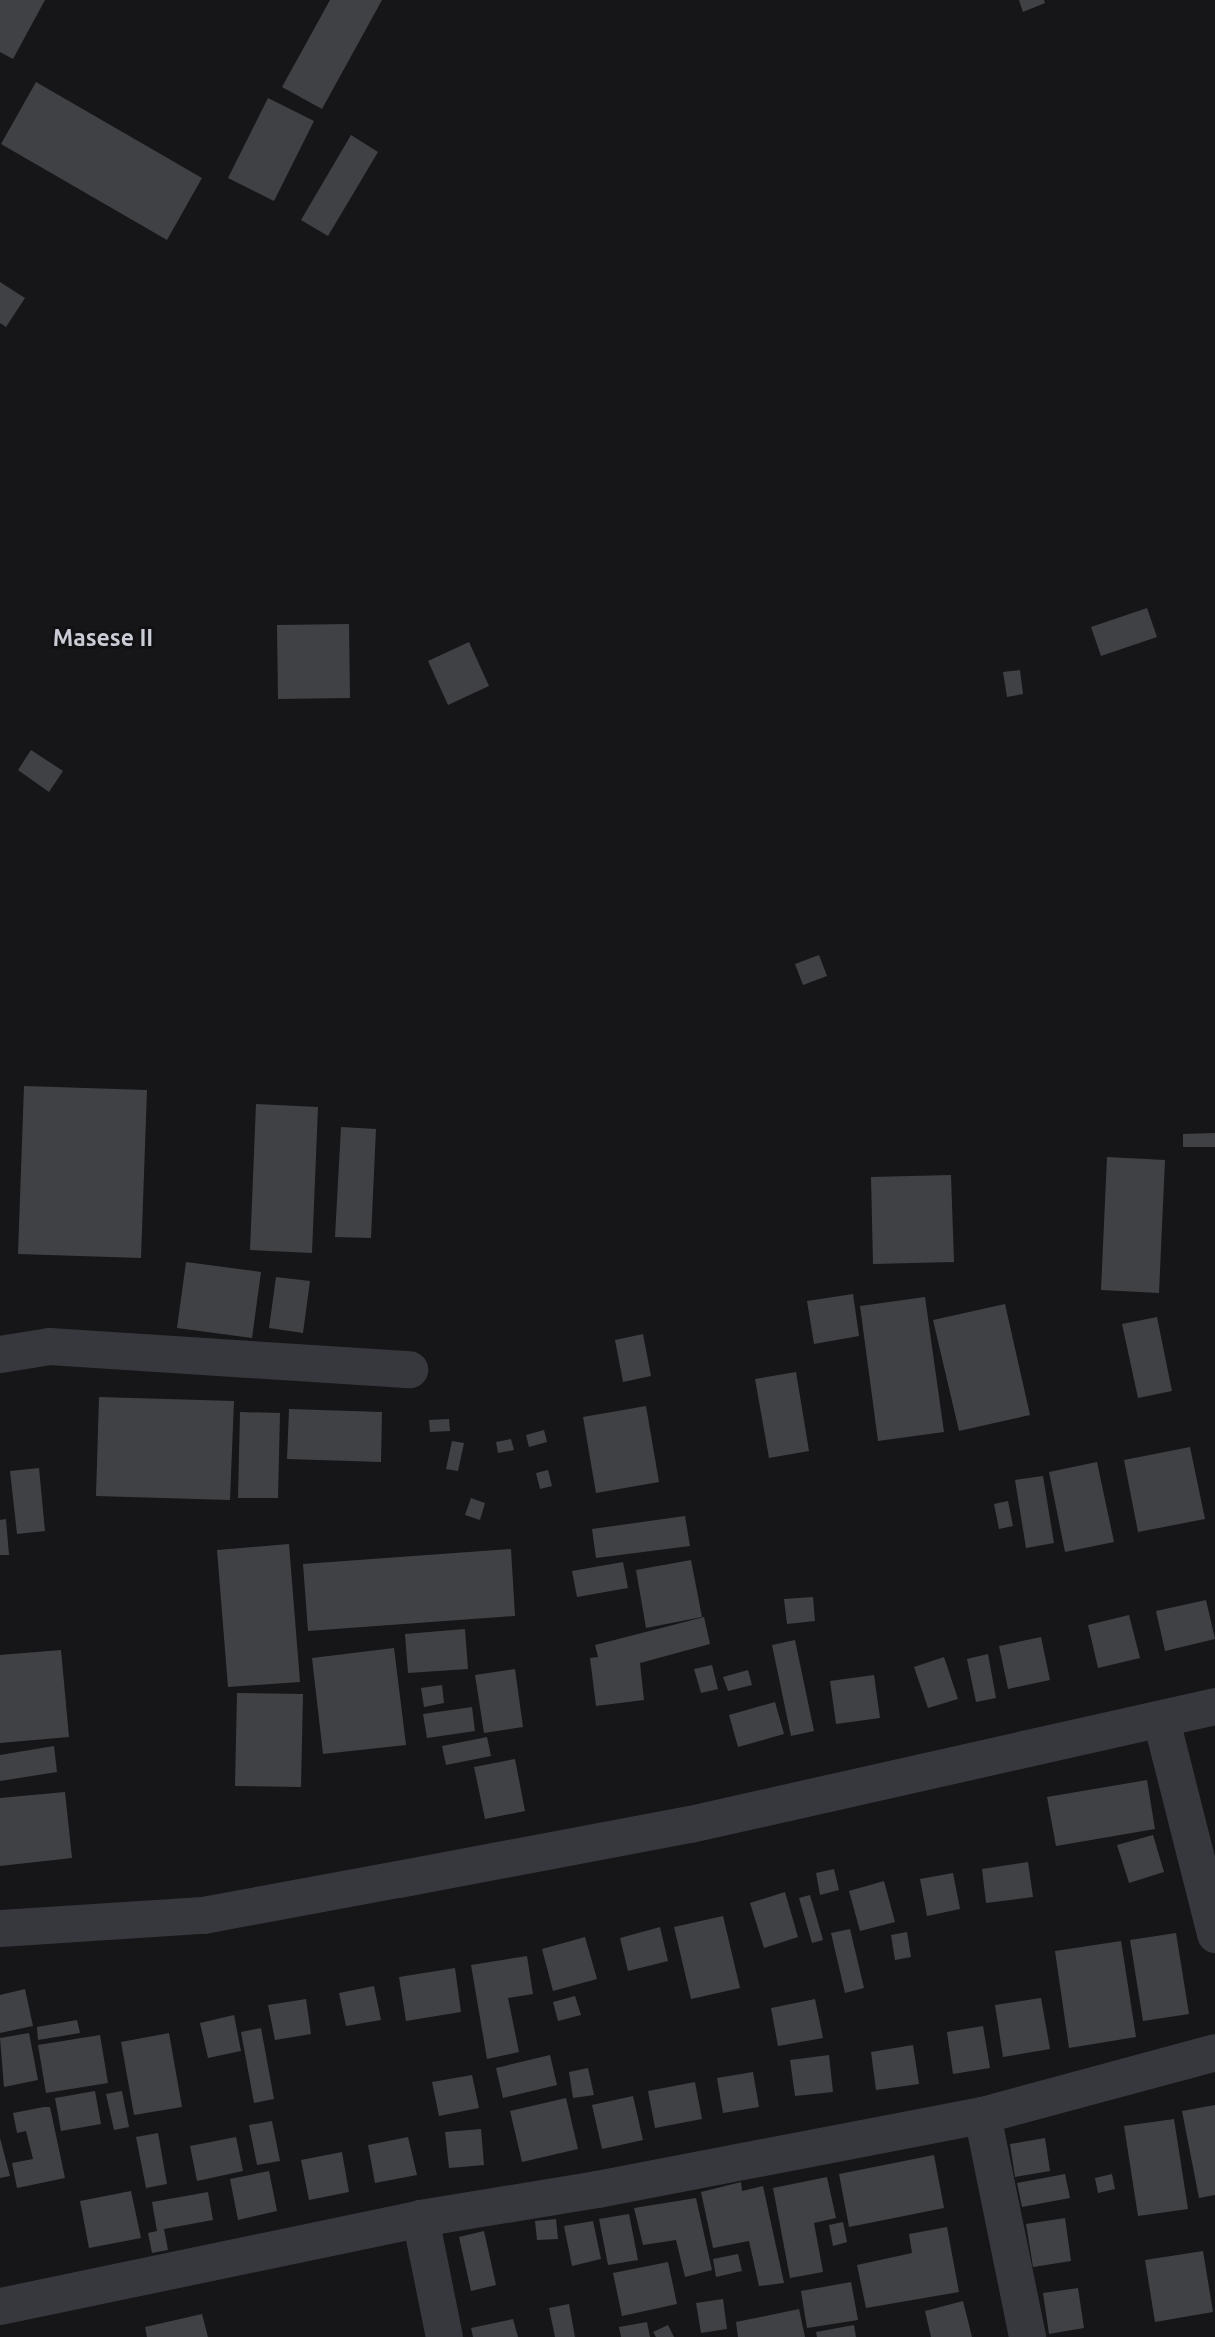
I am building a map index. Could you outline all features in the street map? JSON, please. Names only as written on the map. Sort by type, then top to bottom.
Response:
[{"type":"street","points":[[0,1354],[49,1346],[409,1369]]},
{"type":"street","points":[[0,1927],[229,1910],[690,1824],[1215,1706]]},
{"type":"street","points":[[1161,1720],[1215,1934]]},
{"type":"street","points":[[0,2306],[420,2218],[597,2189],[982,2115],[1215,2052]]},
{"type":"street","points":[[982,2115],[1027,2337]]},
{"type":"street","points":[[420,2218],[444,2337]]},
{"type":"building","points":[[0,0],[45,0],[13,59],[0,52]]},
{"type":"building","points":[[330,0],[382,0],[322,109],[282,87]]},
{"type":"building","points":[[1019,0],[1044,0],[1045,3],[1023,12]]},
{"type":"building","points":[[36,82],[202,178],[167,240],[1,144]]},
{"type":"building","points":[[268,98],[314,121],[274,201],[228,178]]},
{"type":"building","points":[[351,135],[378,152],[328,236],[301,220]]},
{"type":"building","points":[[0,282],[25,298],[6,327],[0,323]]},
{"type":"building","points":[[1147,608],[1157,637],[1101,656],[1091,627]]},
{"type":"building","points":[[349,624],[350,698],[278,699],[277,625]]},
{"type":"building","points":[[469,642],[489,686],[448,705],[428,661]]},
{"type":"building","points":[[1020,670],[1023,694],[1007,697],[1003,672]]},
{"type":"building","points":[[31,750],[63,771],[49,792],[18,770]]},
{"type":"building","points":[[819,955],[827,976],[803,985],[795,964]]},
{"type":"building","points":[[24,1086],[147,1090],[141,1258],[18,1254]]},
{"type":"building","points":[[256,1104],[318,1107],[312,1253],[250,1250]]},
{"type":"building","points":[[341,1127],[376,1129],[371,1238],[335,1237]]},
{"type":"building","points":[[1215,1133],[1215,1147],[1183,1147],[1183,1134]]},
{"type":"building","points":[[1107,1157],[1165,1160],[1159,1293],[1101,1290]]},
{"type":"building","points":[[951,1175],[954,1262],[873,1264],[871,1177]]},
{"type":"building","points":[[186,1262],[261,1272],[252,1338],[177,1328]]},
{"type":"building","points":[[276,1277],[310,1281],[303,1333],[269,1328]]},
{"type":"building","points":[[853,1294],[859,1336],[814,1344],[807,1301]]},
{"type":"building","points":[[925,1297],[944,1432],[878,1441],[860,1306]]},
{"type":"building","points":[[1005,1304],[1030,1415],[959,1431],[933,1320]]},
{"type":"building","points":[[1157,1317],[1172,1391],[1138,1398],[1122,1324]]},
{"type":"building","points":[[643,1334],[651,1376],[623,1382],[615,1340]]},
{"type":"building","points":[[796,1372],[809,1451],[769,1458],[755,1379]]},
{"type":"building","points":[[99,1397],[234,1401],[230,1500],[96,1496]]},
{"type":"building","points":[[646,1406],[659,1482],[596,1493],[583,1417]]},
{"type":"building","points":[[289,1409],[382,1412],[381,1462],[287,1459]]},
{"type":"building","points":[[240,1412],[280,1413],[278,1498],[238,1498]]},
{"type":"building","points":[[449,1419],[450,1431],[430,1432],[429,1420]]},
{"type":"building","points":[[544,1430],[547,1442],[529,1447],[526,1435]]},
{"type":"building","points":[[511,1439],[514,1450],[498,1453],[496,1442]]},
{"type":"building","points":[[452,1441],[464,1443],[458,1471],[446,1469]]},
{"type":"building","points":[[1190,1447],[1205,1519],[1138,1532],[1124,1460]]},
{"type":"building","points":[[1097,1462],[1114,1542],[1065,1552],[1049,1472]]},
{"type":"building","points":[[39,1468],[45,1531],[17,1534],[10,1471]]},
{"type":"building","points":[[548,1470],[552,1486],[540,1489],[536,1473]]},
{"type":"building","points":[[1043,1476],[1054,1543],[1026,1548],[1015,1480]]},
{"type":"building","points":[[471,1498],[485,1503],[480,1520],[465,1515]]},
{"type":"building","points":[[1008,1501],[1013,1526],[999,1529],[994,1504]]},
{"type":"building","points":[[685,1516],[690,1546],[596,1558],[592,1529]]},
{"type":"building","points":[[6,1519],[9,1555],[0,1555],[0,1520]]},
{"type":"building","points":[[289,1544],[300,1682],[228,1687],[217,1550]]},
{"type":"building","points":[[511,1549],[515,1616],[308,1631],[303,1564]]},
{"type":"building","points":[[691,1560],[702,1617],[646,1628],[636,1570]]},
{"type":"building","points":[[623,1562],[628,1588],[577,1597],[572,1571]]},
{"type":"building","points":[[813,1597],[815,1621],[787,1624],[784,1599]]},
{"type":"building","points":[[1206,1600],[1215,1639],[1165,1651],[1156,1611]]},
{"type":"building","points":[[1129,1615],[1140,1658],[1098,1668],[1088,1625]]},
{"type":"building","points":[[704,1617],[710,1644],[640,1663],[644,1700],[596,1706],[590,1658],[598,1657],[595,1645]]},
{"type":"building","points":[[465,1629],[468,1669],[408,1673],[405,1634]]},
{"type":"building","points":[[1041,1637],[1050,1680],[1008,1689],[999,1646]]},
{"type":"building","points":[[795,1640],[814,1731],[791,1736],[772,1645]]},
{"type":"building","points":[[394,1648],[406,1745],[323,1754],[312,1658]]},
{"type":"building","points":[[61,1650],[69,1737],[0,1743],[0,1655]]},
{"type":"building","points":[[988,1654],[996,1698],[976,1702],[967,1659]]},
{"type":"building","points":[[944,1657],[958,1699],[928,1708],[914,1667]]},
{"type":"building","points":[[712,1665],[718,1689],[701,1693],[694,1669]]},
{"type":"building","points":[[515,1669],[523,1727],[484,1733],[475,1675]]},
{"type":"building","points":[[748,1670],[752,1685],[728,1691],[723,1677]]},
{"type":"building","points":[[874,1675],[880,1718],[836,1724],[830,1681]]},
{"type":"building","points":[[442,1685],[444,1703],[424,1707],[421,1688]]},
{"type":"building","points":[[237,1693],[303,1694],[301,1787],[235,1786]]},
{"type":"building","points":[[775,1702],[784,1734],[738,1747],[729,1715]]},
{"type":"building","points":[[472,1707],[475,1731],[427,1738],[423,1714]]},
{"type":"building","points":[[487,1737],[491,1756],[446,1765],[442,1746]]},
{"type":"building","points":[[54,1746],[57,1772],[0,1781],[0,1755]]},
{"type":"building","points":[[515,1759],[525,1811],[485,1819],[474,1767]]},
{"type":"building","points":[[1147,1780],[1155,1829],[1056,1846],[1047,1797]]},
{"type":"building","points":[[65,1792],[72,1858],[0,1866],[0,1798]]},
{"type":"building","points":[[1153,1835],[1164,1872],[1129,1883],[1117,1845]]},
{"type":"building","points":[[1028,1862],[1033,1897],[986,1903],[982,1869]]},
{"type":"building","points":[[834,1869],[839,1890],[820,1895],[816,1873]]},
{"type":"building","points":[[953,1873],[960,1909],[927,1916],[920,1879]]},
{"type":"building","points":[[884,1881],[895,1922],[860,1931],[849,1891]]},
{"type":"building","points":[[785,1892],[798,1937],[764,1948],[750,1903]]},
{"type":"building","points":[[810,1895],[823,1940],[812,1943],[799,1898]]},
{"type":"building","points":[[723,1916],[740,1988],[691,1999],[674,1927]]},
{"type":"building","points":[[660,1927],[668,1961],[628,1971],[620,1938]]},
{"type":"building","points":[[850,1929],[864,1988],[845,1993],[831,1933]]},
{"type":"building","points":[[907,1932],[911,1957],[895,1960],[891,1935]]},
{"type":"building","points":[[1176,1933],[1189,2014],[1143,2021],[1130,1940]]},
{"type":"building","points":[[585,1937],[597,1979],[553,1991],[542,1949]]},
{"type":"building","points":[[1121,1941],[1136,2037],[1069,2048],[1055,1951]]},
{"type":"building","points":[[527,1956],[533,1994],[508,1998],[519,2052],[487,2059],[471,1965]]},
{"type":"building","points":[[455,1968],[461,2012],[406,2021],[399,1977]]},
{"type":"building","points":[[374,1986],[381,2020],[346,2026],[339,1993]]},
{"type":"building","points":[[25,1989],[33,2026],[0,2033],[0,1995]]},
{"type":"building","points":[[575,1996],[581,2015],[558,2021],[553,2002]]},
{"type":"building","points":[[1041,1998],[1050,2049],[1003,2057],[995,2005]]},
{"type":"building","points":[[306,1999],[311,2034],[275,2040],[268,2005]]},
{"type":"building","points":[[815,1999],[823,2038],[778,2046],[771,2008]]},
{"type":"building","points":[[234,2015],[241,2051],[208,2058],[200,2023]]},
{"type":"building","points":[[77,2020],[80,2033],[38,2040],[37,2027]]},
{"type":"building","points":[[983,2026],[990,2068],[953,2074],[947,2032]]},
{"type":"building","points":[[261,2028],[274,2099],[254,2103],[241,2032]]},
{"type":"building","points":[[29,2033],[38,2080],[4,2087],[0,2038]]},
{"type":"building","points":[[169,2033],[182,2107],[134,2115],[121,2042]]},
{"type":"building","points":[[100,2035],[108,2083],[46,2093],[38,2045]]},
{"type":"building","points":[[913,2045],[919,2084],[876,2090],[871,2052]]},
{"type":"building","points":[[550,2055],[557,2085],[503,2098],[496,2068]]},
{"type":"building","points":[[829,2055],[833,2092],[795,2096],[790,2060]]},
{"type":"building","points":[[588,2068],[594,2095],[573,2098],[569,2072]]},
{"type":"building","points":[[753,2072],[759,2107],[723,2113],[717,2078]]},
{"type":"building","points":[[472,2075],[479,2108],[439,2116],[432,2082]]},
{"type":"building","points":[[695,2082],[702,2119],[655,2128],[648,2091]]},
{"type":"building","points":[[95,2091],[101,2124],[61,2131],[55,2098]]},
{"type":"building","points":[[122,2091],[129,2127],[114,2130],[106,2094]]},
{"type":"building","points":[[633,2096],[643,2140],[602,2149],[592,2105]]},
{"type":"building","points":[[566,2098],[578,2149],[522,2162],[510,2111]]},
{"type":"building","points":[[1215,2105],[1215,2195],[1199,2198],[1182,2111]]},
{"type":"building","points":[[50,2107],[65,2178],[17,2188],[12,2163],[33,2159],[26,2131],[17,2133],[13,2113]]},
{"type":"building","points":[[1174,2119],[1188,2209],[1138,2216],[1124,2126]]},
{"type":"building","points":[[272,2121],[280,2161],[257,2165],[249,2125]]},
{"type":"building","points":[[481,2129],[484,2165],[449,2168],[445,2132]]},
{"type":"building","points":[[158,2133],[167,2184],[146,2188],[136,2137]]},
{"type":"building","points":[[236,2137],[243,2171],[197,2181],[190,2146]]},
{"type":"building","points":[[408,2137],[417,2175],[375,2183],[368,2145]]},
{"type":"building","points":[[0,2138],[10,2176],[0,2178]]},
{"type":"building","points":[[1045,2138],[1050,2171],[1015,2177],[1010,2144]]},
{"type":"building","points":[[342,2152],[349,2192],[309,2200],[301,2160]]},
{"type":"building","points":[[934,2155],[944,2208],[849,2227],[839,2174]]},
{"type":"building","points":[[269,2171],[277,2211],[238,2220],[230,2179]]},
{"type":"building","points":[[1065,2174],[1070,2198],[1022,2207],[1017,2183]]},
{"type":"building","points":[[1112,2174],[1115,2189],[1098,2193],[1095,2178]]},
{"type":"building","points":[[827,2177],[836,2218],[814,2223],[823,2272],[790,2278],[773,2188]]},
{"type":"building","points":[[741,2182],[742,2191],[763,2186],[784,2283],[759,2286],[749,2241],[713,2248],[701,2192]]},
{"type":"building","points":[[131,2191],[141,2238],[89,2248],[80,2201]]},
{"type":"building","points":[[208,2192],[213,2220],[164,2229],[168,2250],[152,2253],[148,2233],[157,2231],[152,2202]]},
{"type":"building","points":[[696,2198],[712,2270],[685,2277],[676,2240],[643,2245],[634,2208]]},
{"type":"building","points":[[629,2214],[638,2260],[608,2265],[599,2219]]},
{"type":"building","points":[[1065,2218],[1071,2261],[1033,2267],[1026,2224]]},
{"type":"building","points":[[556,2219],[558,2239],[537,2240],[535,2221]]},
{"type":"building","points":[[593,2221],[601,2259],[572,2266],[564,2226]]},
{"type":"building","points":[[843,2222],[847,2242],[833,2246],[829,2225]]},
{"type":"building","points":[[947,2227],[959,2292],[866,2308],[857,2265],[912,2253],[909,2234]]},
{"type":"building","points":[[484,2231],[496,2285],[471,2291],[459,2237]]},
{"type":"building","points":[[1203,2251],[1213,2312],[1155,2322],[1145,2260]]},
{"type":"building","points":[[738,2254],[742,2271],[716,2277],[713,2259]]},
{"type":"building","points":[[668,2262],[677,2304],[622,2316],[613,2273]]},
{"type":"building","points":[[851,2282],[858,2320],[807,2328],[801,2291]]},
{"type":"building","points":[[1078,2288],[1084,2328],[1049,2334],[1043,2293]]},
{"type":"building","points":[[723,2299],[727,2329],[701,2333],[696,2303]]},
{"type":"building","points":[[963,2301],[972,2337],[931,2337],[925,2311]]},
{"type":"building","points":[[569,2304],[575,2337],[555,2337],[549,2308]]},
{"type":"building","points":[[799,2309],[805,2337],[738,2337],[736,2322]]},
{"type":"building","points":[[202,2314],[208,2337],[147,2337],[145,2327]]},
{"type":"building","points":[[513,2319],[518,2337],[473,2337],[471,2328]]},
{"type":"building","points":[[647,2322],[650,2337],[621,2337],[619,2327]]},
{"type":"building","points":[[668,2325],[674,2337],[656,2337],[653,2332]]},
{"type":"building","points":[[854,2325],[856,2337],[817,2337],[816,2332]]},
{"type":"district","name":"Masese II","points":[[103,638]]}]
